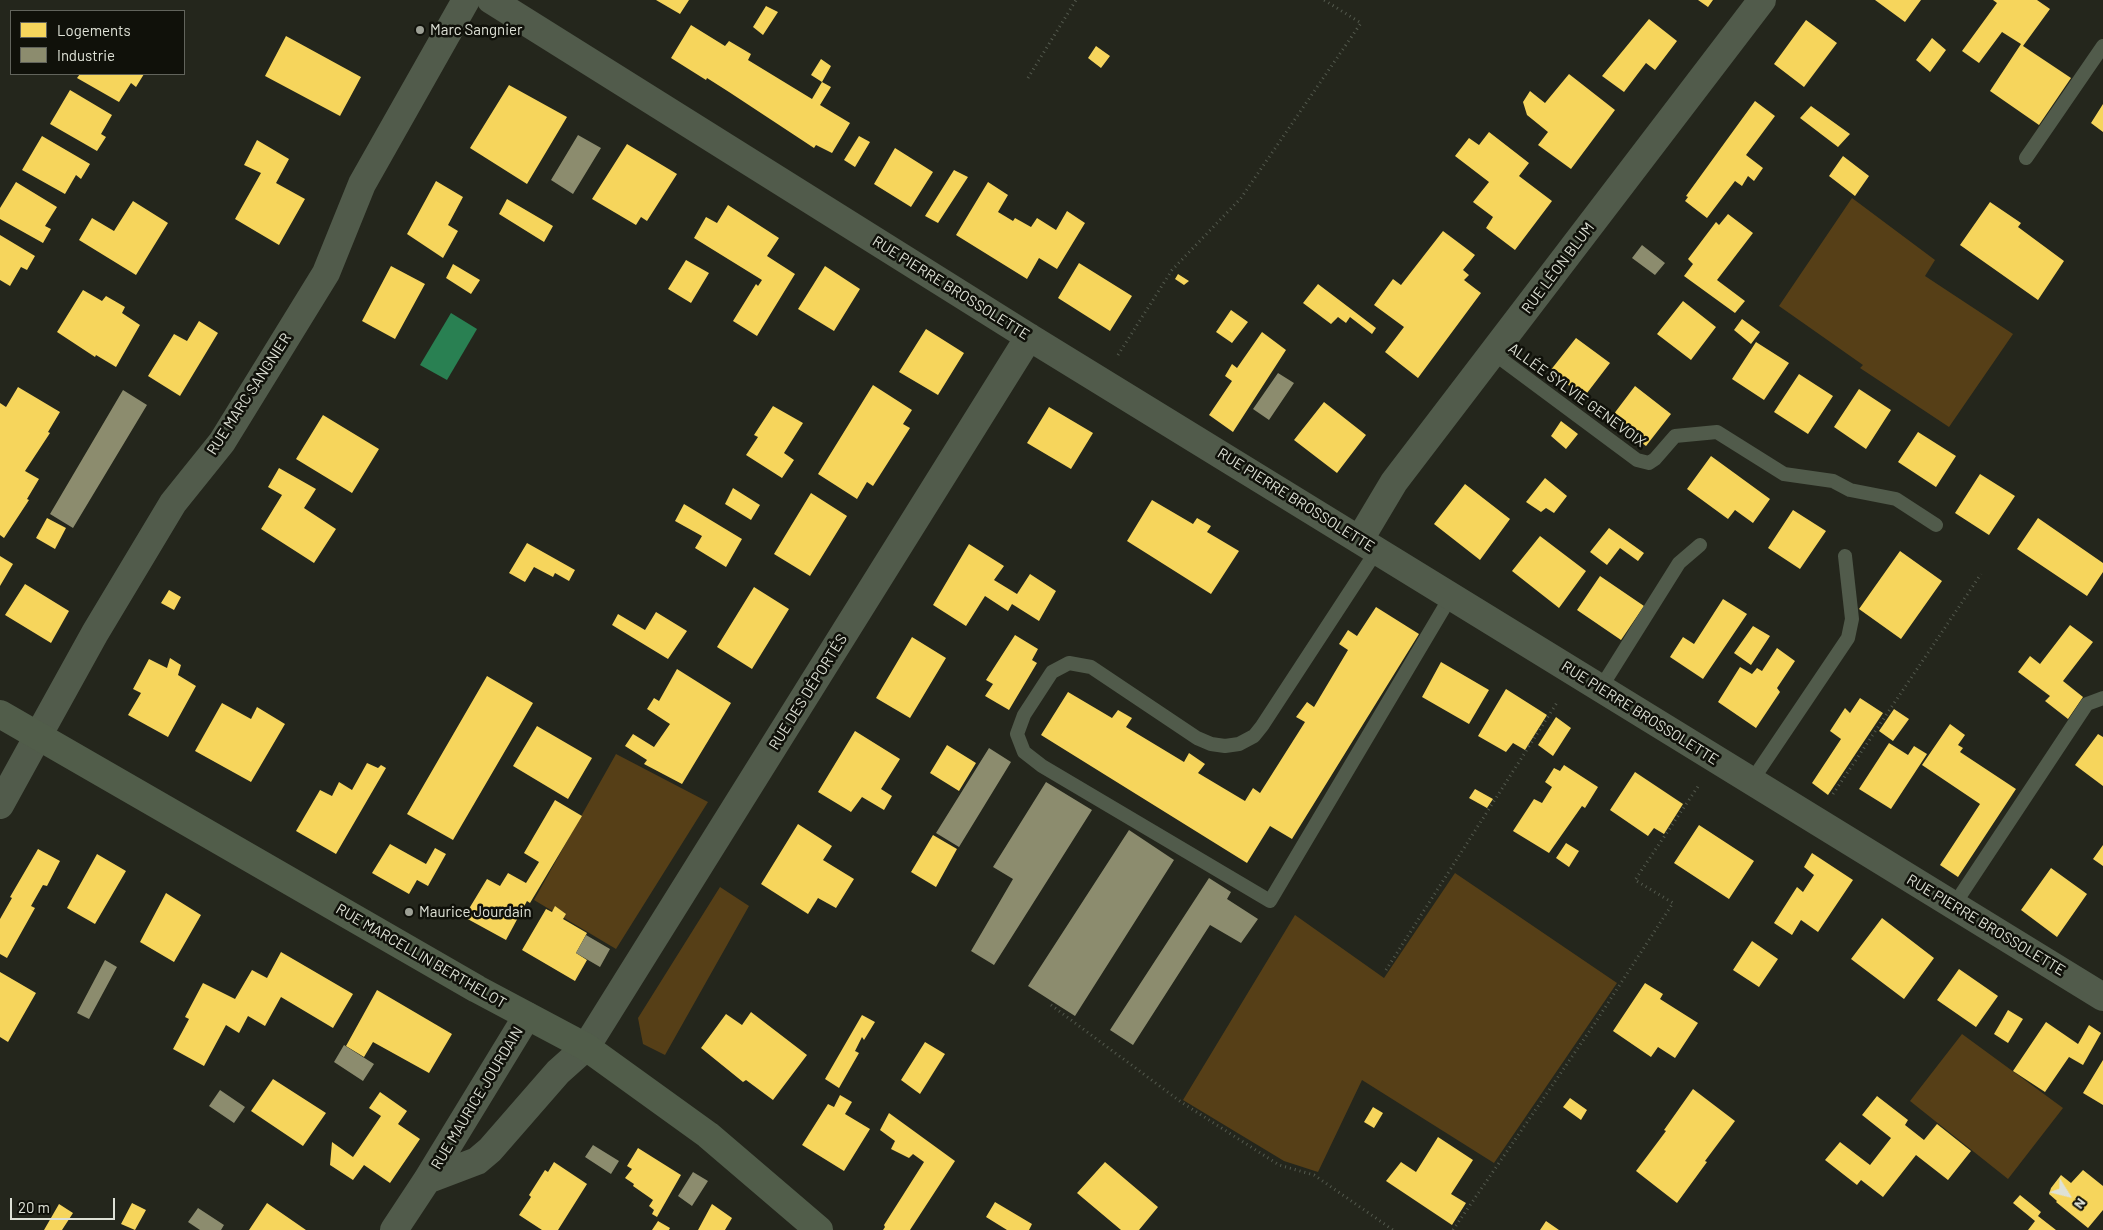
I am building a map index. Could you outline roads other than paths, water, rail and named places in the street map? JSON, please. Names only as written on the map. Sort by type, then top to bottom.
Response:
[{"type":"main road","name":"RUE MARCELLIN BERTHELOT","points":[[0,714],[527,1016],[586,1046],[708,1135],[819,1230]]},
{"type":"street","name":"RUE MARC SANGNIER","points":[[0,805],[91,641],[173,503],[222,442],[326,273],[362,184],[466,0]]},
{"type":"street","name":"RUE PIERRE BROSSOLETTE","points":[[491,0],[1029,337],[2103,997]]},
{"type":"street","name":"RUE LÉON BLUM","points":[[1368,544],[1394,482],[1762,0]]},
{"type":"street","name":"RUE DES DÉPORTÉS","points":[[586,1046],[1029,337]]},
{"type":"street","name":"RUE MAURICE JOURDAIN","points":[[394,1230],[427,1180],[527,1016]]},
{"type":"street","name":"RUE MAURICE JOURDAIN","points":[[427,1180],[477,1161],[490,1150],[558,1072],[586,1046]]},
{"type":"lane","points":[[2026,158],[2103,46]]},
{"type":"lane","name":"ALLÉE SYLVIE GENEVOIX","points":[[1493,353],[1637,460],[1648,463],[1655,460],[1675,436],[1718,432],[1784,474],[1833,481],[1850,490],[1896,499],[1936,525]]},
{"type":"lane","points":[[1368,544],[1262,726],[1254,736],[1239,744],[1225,746],[1211,744],[1197,738],[1091,667],[1069,663],[1052,672],[1024,715],[1017,734],[1024,752],[1042,766],[1270,901],[1451,596]]},
{"type":"lane","points":[[1600,689],[1680,563],[1700,545]]},
{"type":"lane","points":[[1751,782],[1848,638],[1852,619],[1845,556]]},
{"type":"lane","points":[[1954,905],[2087,704],[2103,698]]},
{"type":"place","name":"Marc Sangnier","points":[[420,30]]},
{"type":"place","name":"Maurice Jourdain","points":[[409,912]]}]
